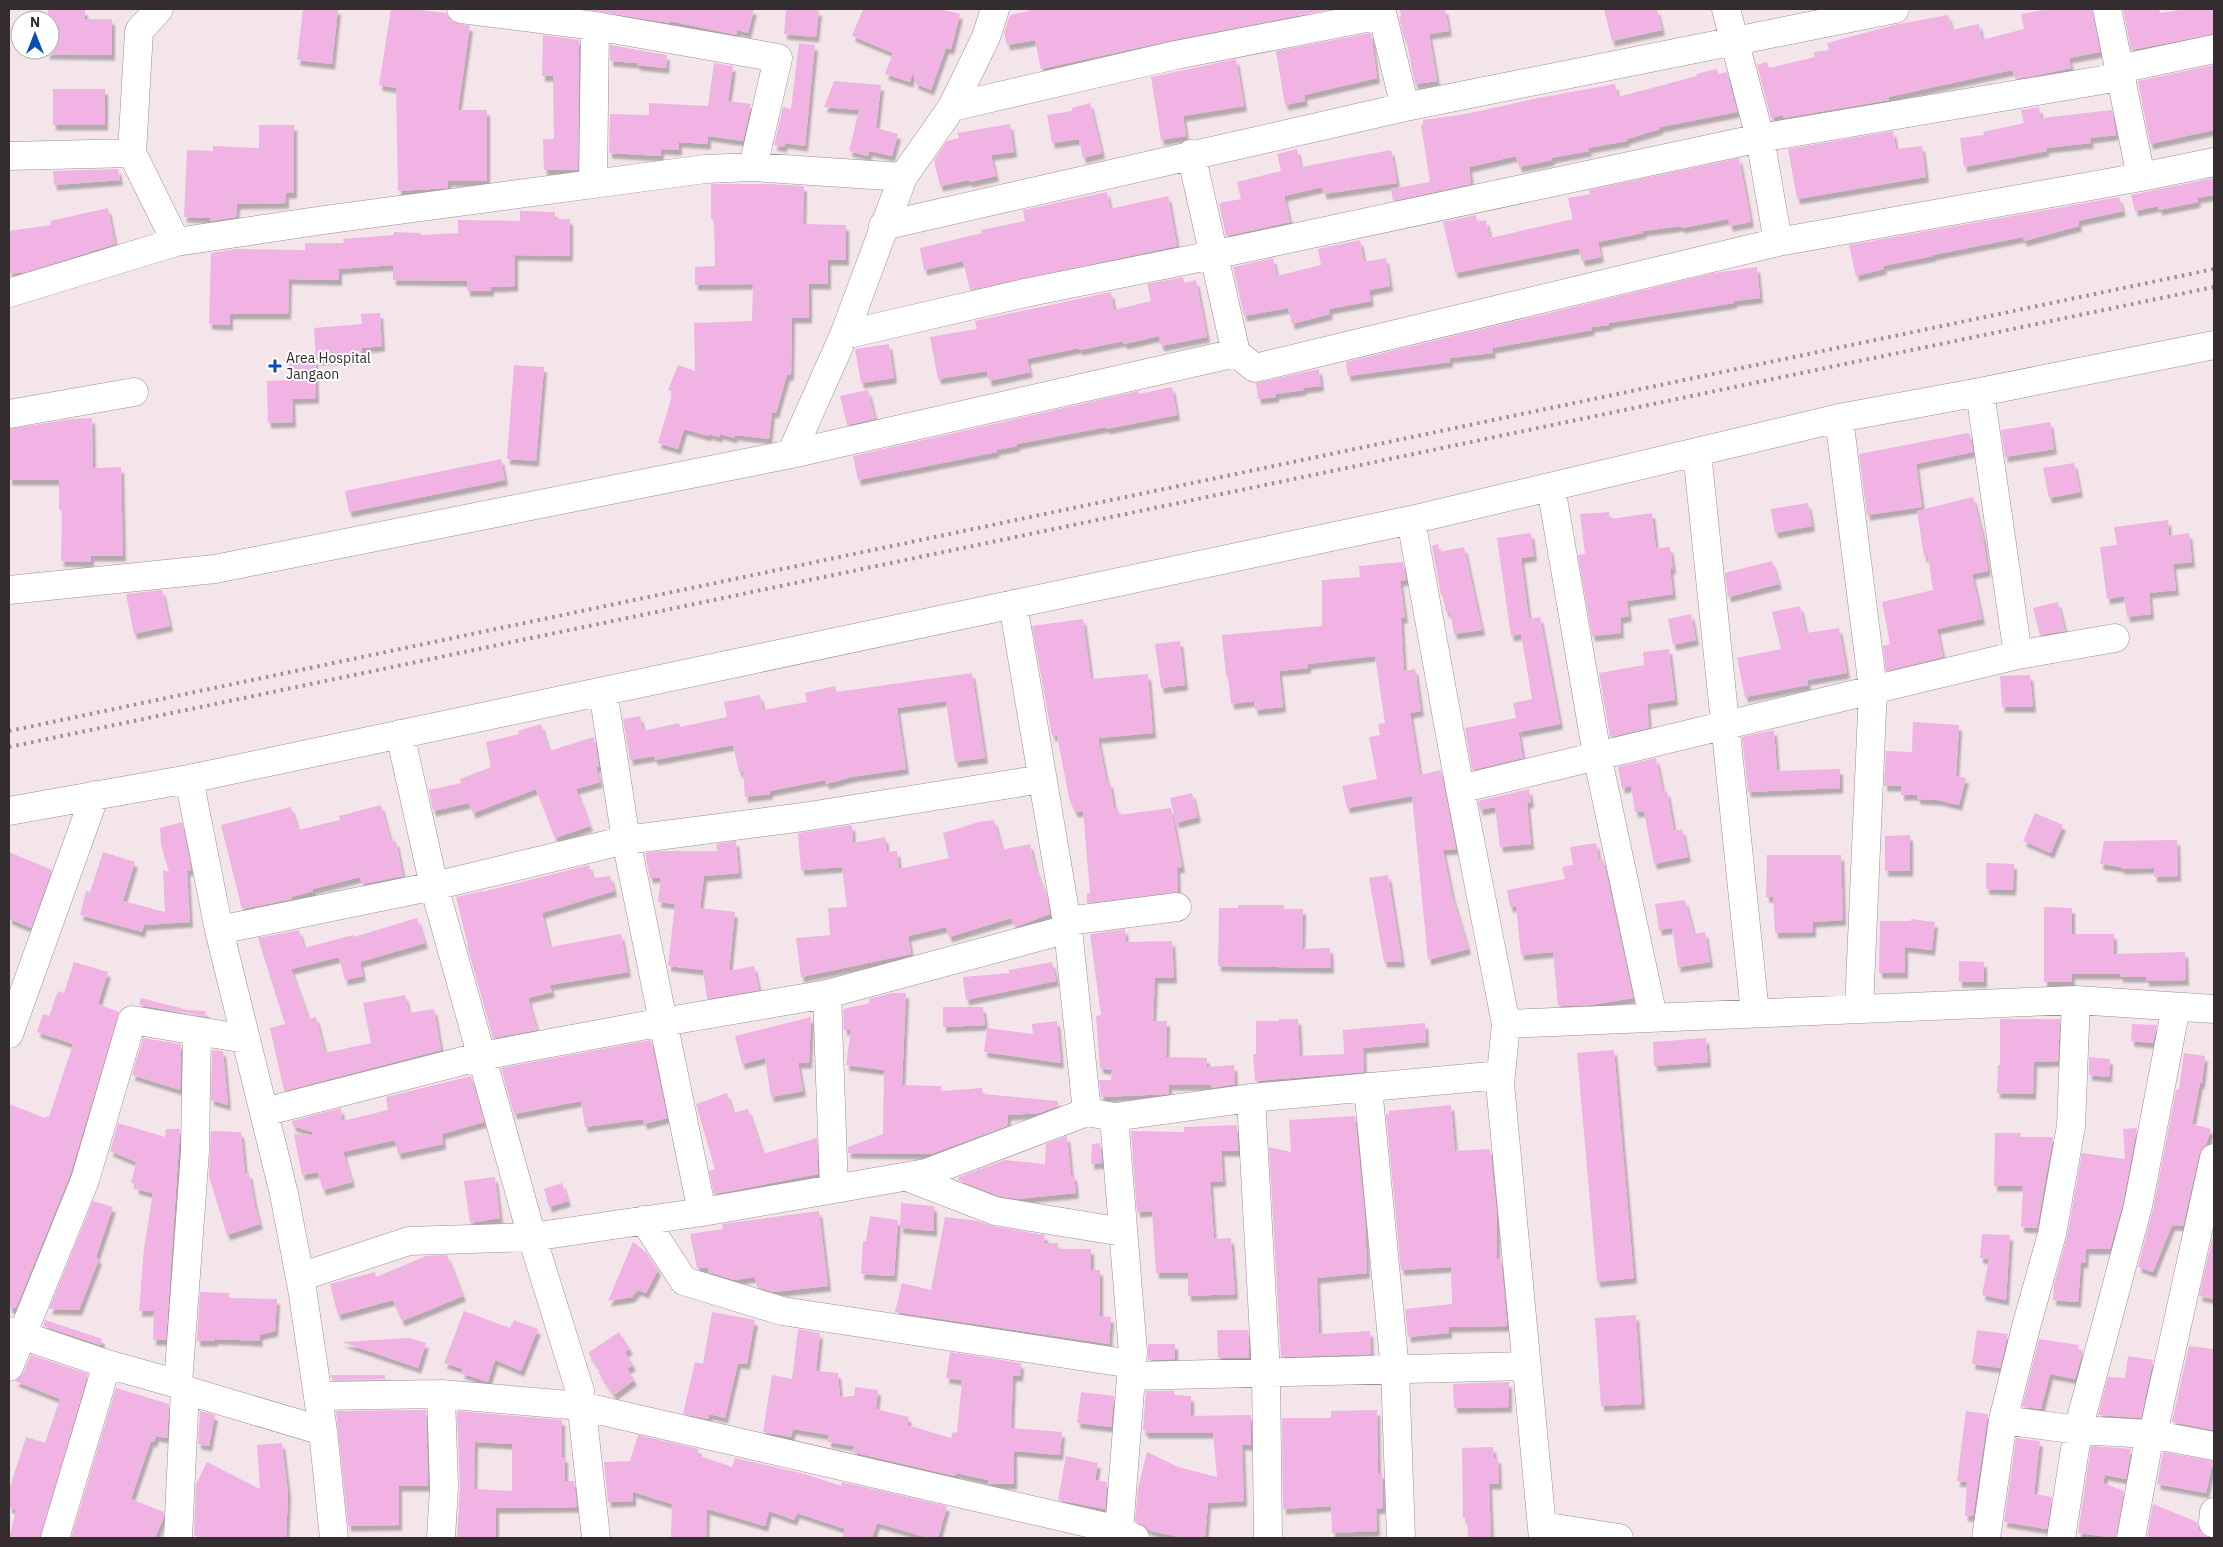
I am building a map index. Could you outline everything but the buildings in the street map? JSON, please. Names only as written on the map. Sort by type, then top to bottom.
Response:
[{"type":"street","points":[[159,9],[139,31],[132,153],[176,242]]},
{"type":"street","points":[[461,9],[595,26],[778,58],[753,167]]},
{"type":"street","points":[[791,454],[844,335],[883,226],[903,177],[952,106],[986,37],[995,9]]},
{"type":"street","points":[[1726,9],[1760,138],[1778,242]]},
{"type":"street","points":[[883,226],[1405,106],[1895,9]]},
{"type":"street","points":[[2107,9],[2120,77]]},
{"type":"street","points":[[952,106],[1176,55],[1381,12],[1405,106]]},
{"type":"street","points":[[592,184],[595,26]]},
{"type":"street","points":[[2141,177],[2118,68],[2214,49]]},
{"type":"street","points":[[844,335],[1026,293],[1760,138],[2120,77]]},
{"type":"street","points":[[9,156],[132,153]]},
{"type":"street","points":[[1191,154],[1236,353],[1255,368],[1778,242],[2141,177],[2214,162]]},
{"type":"street","points":[[9,293],[176,242],[324,220],[705,169],[753,167],[903,177]]},
{"type":"street","points":[[9,811],[189,779],[1411,520],[1839,418],[2214,345]]},
{"type":"street","points":[[9,590],[215,569],[791,454],[1236,353]]},
{"type":"street","points":[[9,414],[134,392]]},
{"type":"street","points":[[1980,392],[2018,656]]},
{"type":"street","points":[[1839,418],[1873,689],[1859,1008]]},
{"type":"street","points":[[1697,452],[1755,1013]]},
{"type":"street","points":[[1551,487],[1597,755],[1653,1017]]},
{"type":"street","points":[[1411,520],[1460,789],[1506,1024],[1501,1076],[1542,1532],[1619,1538]]},
{"type":"street","points":[[1013,604],[1067,925],[1087,1112]]},
{"type":"street","points":[[1460,789],[1873,689],[2018,656],[2115,638]]},
{"type":"street","points":[[603,691],[626,840],[702,1212]]},
{"type":"street","points":[[400,734],[434,886],[532,1237],[580,1391],[596,1538]]},
{"type":"street","points":[[189,779],[219,930],[284,1194],[300,1277],[323,1431],[334,1538]]},
{"type":"street","points":[[219,930],[434,886],[626,840],[803,817],[1042,779]]},
{"type":"street","points":[[9,1034],[95,795]]},
{"type":"street","points":[[264,1112],[482,1056],[827,994],[1067,925],[1177,907]]},
{"type":"street","points":[[827,994],[834,1189]]},
{"type":"street","points":[[1506,1024],[2076,1000],[2214,1009]]},
{"type":"street","points":[[1986,1538],[2004,1420],[2026,1326],[2052,1234],[2071,1126],[2076,1000]]},
{"type":"street","points":[[2061,1538],[2078,1430],[2138,1206],[2176,1006]]},
{"type":"street","points":[[9,1367],[16,1333],[85,1180],[132,1020],[246,1039]]},
{"type":"street","points":[[178,1538],[182,1387],[195,1151],[197,1031]]},
{"type":"street","points":[[300,1277],[409,1241],[532,1237],[702,1212],[926,1174],[1087,1112],[1114,1116],[1251,1098],[1501,1076]]},
{"type":"street","points":[[1368,1088],[1395,1370],[1401,1538]]},
{"type":"street","points":[[1251,1098],[1266,1373],[1268,1538]]},
{"type":"street","points":[[318,1396],[441,1394],[581,1406],[1128,1534],[1132,1370],[1124,1232],[1114,1116]]},
{"type":"street","points":[[2131,1538],[2150,1434],[2153,1434],[2207,1227],[2214,1158]]},
{"type":"street","points":[[907,1177],[995,1211],[1124,1232]]},
{"type":"street","points":[[644,1220],[684,1281],[782,1311],[1132,1370],[1266,1373],[1527,1366]]},
{"type":"street","points":[[16,1333],[106,1364],[323,1431]]},
{"type":"street","points":[[55,1538],[106,1364]]},
{"type":"street","points":[[441,1394],[444,1488],[441,1538]]},
{"type":"street","points":[[2004,1420],[2078,1430],[2150,1434],[2214,1446]]},
{"type":"railway","points":[[9,731],[2214,269]]},
{"type":"railway","points":[[9,747],[2214,287]]},
{"type":"place","name":"Area Hospital Jangaon","points":[[275,366]]}]
